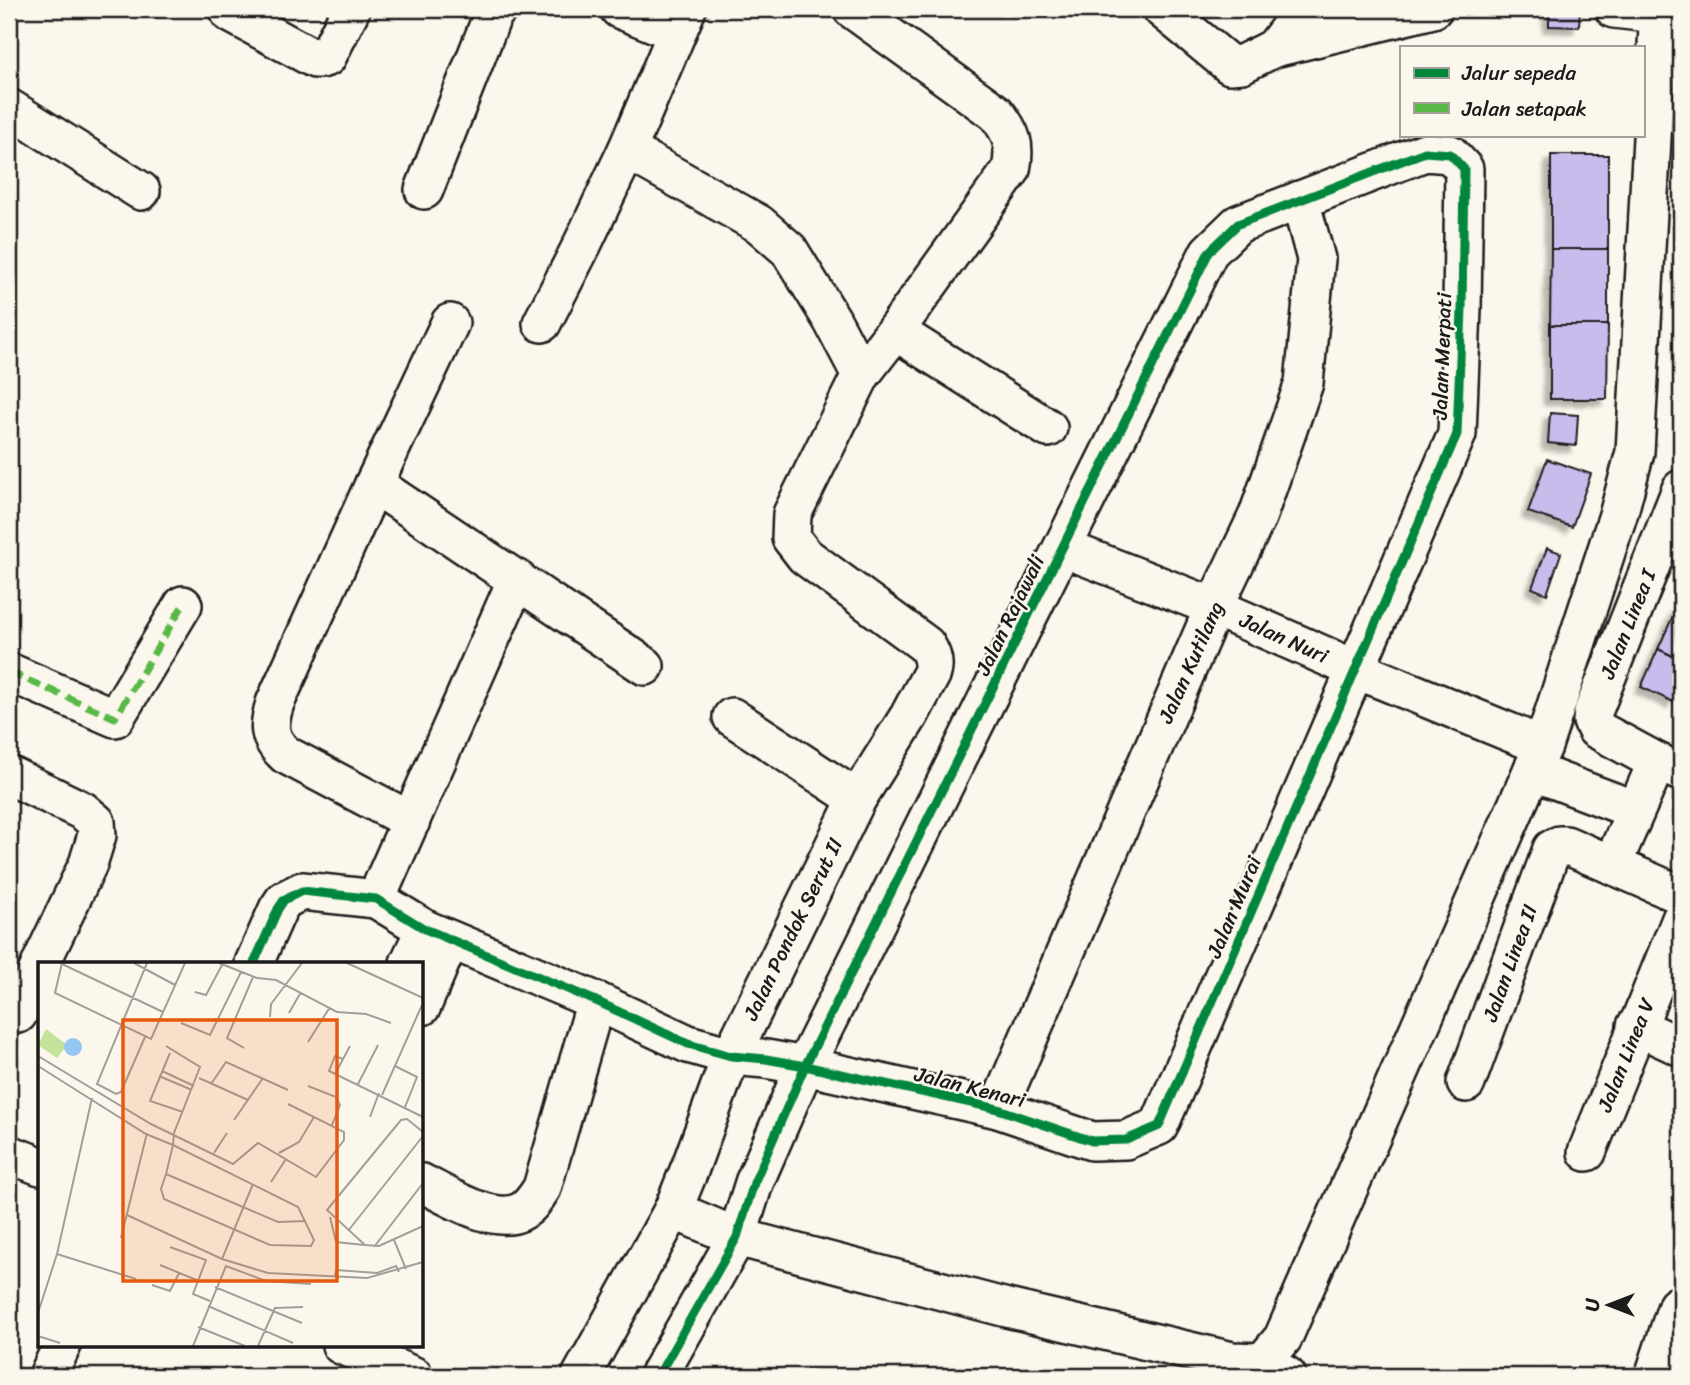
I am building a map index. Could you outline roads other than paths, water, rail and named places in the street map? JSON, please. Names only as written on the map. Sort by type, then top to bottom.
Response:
[{"type":"street","points":[[228,9],[242,20],[315,59],[327,57],[347,10]]},
{"type":"street","points":[[424,190],[493,14],[498,9]]},
{"type":"street","points":[[514,9],[525,9]]},
{"type":"street","points":[[542,323],[627,150],[681,21],[619,9]]},
{"type":"street","points":[[627,150],[759,224],[789,250],[832,320],[861,375],[1011,170],[1014,154],[1012,139],[996,113],[852,9]]},
{"type":"street","points":[[1162,9],[1230,65],[1242,64],[1274,48],[1433,9]]},
{"type":"street","points":[[1274,48],[1304,9]]},
{"type":"street","points":[[673,1210],[737,1237],[1021,1311],[1275,1369],[1283,1338],[1538,758],[1619,512],[1635,452],[1659,11],[1614,9]]},
{"type":"street","points":[[9,108],[141,191]]},
{"type":"street","name":"Jalan Rajawali","points":[[658,1376],[737,1237],[754,1183],[804,1066],[1209,252],[1238,224],[1425,152],[1450,154]]},
{"type":"street","name":"Jalan Merpati","points":[[1355,669],[1457,435],[1464,169],[1450,154]]},
{"type":"street","name":"Jalan Kutilang","points":[[998,1109],[1214,607],[1258,515],[1304,383],[1316,258],[1300,200]]},
{"type":"street","points":[[411,821],[286,755],[277,747],[270,721],[275,703],[374,484],[450,323]]},
{"type":"street","points":[[895,331],[1048,428]]},
{"type":"street","name":"Jalan Pondok Serut II","points":[[581,1376],[673,1210],[731,1056],[858,799],[909,716],[934,667],[931,652],[926,645],[804,556],[791,538],[792,514],[861,375]]},
{"type":"street","points":[[374,484],[645,666]]},
{"type":"street","name":"Jalan Linea I","points":[[1669,767],[1596,729],[1592,721],[1593,712],[1681,489]]},
{"type":"street","name":"Jalan Nuri","points":[[1063,548],[1214,607],[1355,669],[1538,758],[1635,810]]},
{"type":"street","points":[[254,962],[284,900],[302,891],[376,899],[517,579]]},
{"type":"street","points":[[9,672],[116,718],[183,605]]},
{"type":"street","name":"Jalan Murai","points":[[1126,1140],[1159,1126],[1355,669]]},
{"type":"street","points":[[732,717],[858,799]]},
{"type":"street","points":[[1669,767],[1635,810],[1612,865],[1681,895]]},
{"type":"street","points":[[9,775],[83,811],[96,822],[97,835],[88,864],[42,962]]},
{"type":"street","name":"Jalan Linea II","points":[[1466,1083],[1552,849],[1566,845],[1612,865]]},
{"type":"street","name":"Jalan Kenari","points":[[376,899],[437,934],[596,1000],[688,1044],[731,1056],[804,1066],[998,1109],[1092,1141],[1126,1140]]},
{"type":"street","name":"Jalan Linea V","points":[[1587,1152],[1681,919]]},
{"type":"street","points":[[410,962],[437,934]]},
{"type":"street","points":[[424,996],[437,934]]},
{"type":"street","points":[[18,1014],[38,971]]},
{"type":"street","points":[[424,1184],[475,1209],[500,1216],[520,1213],[533,1202],[542,1188],[596,1000]]},
{"type":"street","points":[[1636,1026],[1681,1047]]},
{"type":"street","points":[[9,1154],[38,1165]]},
{"type":"street","points":[[1654,1376],[1677,1306]]},
{"type":"street","points":[[48,1376],[62,1346]]},
{"type":"street","points":[[343,1346],[414,1376]]}]
